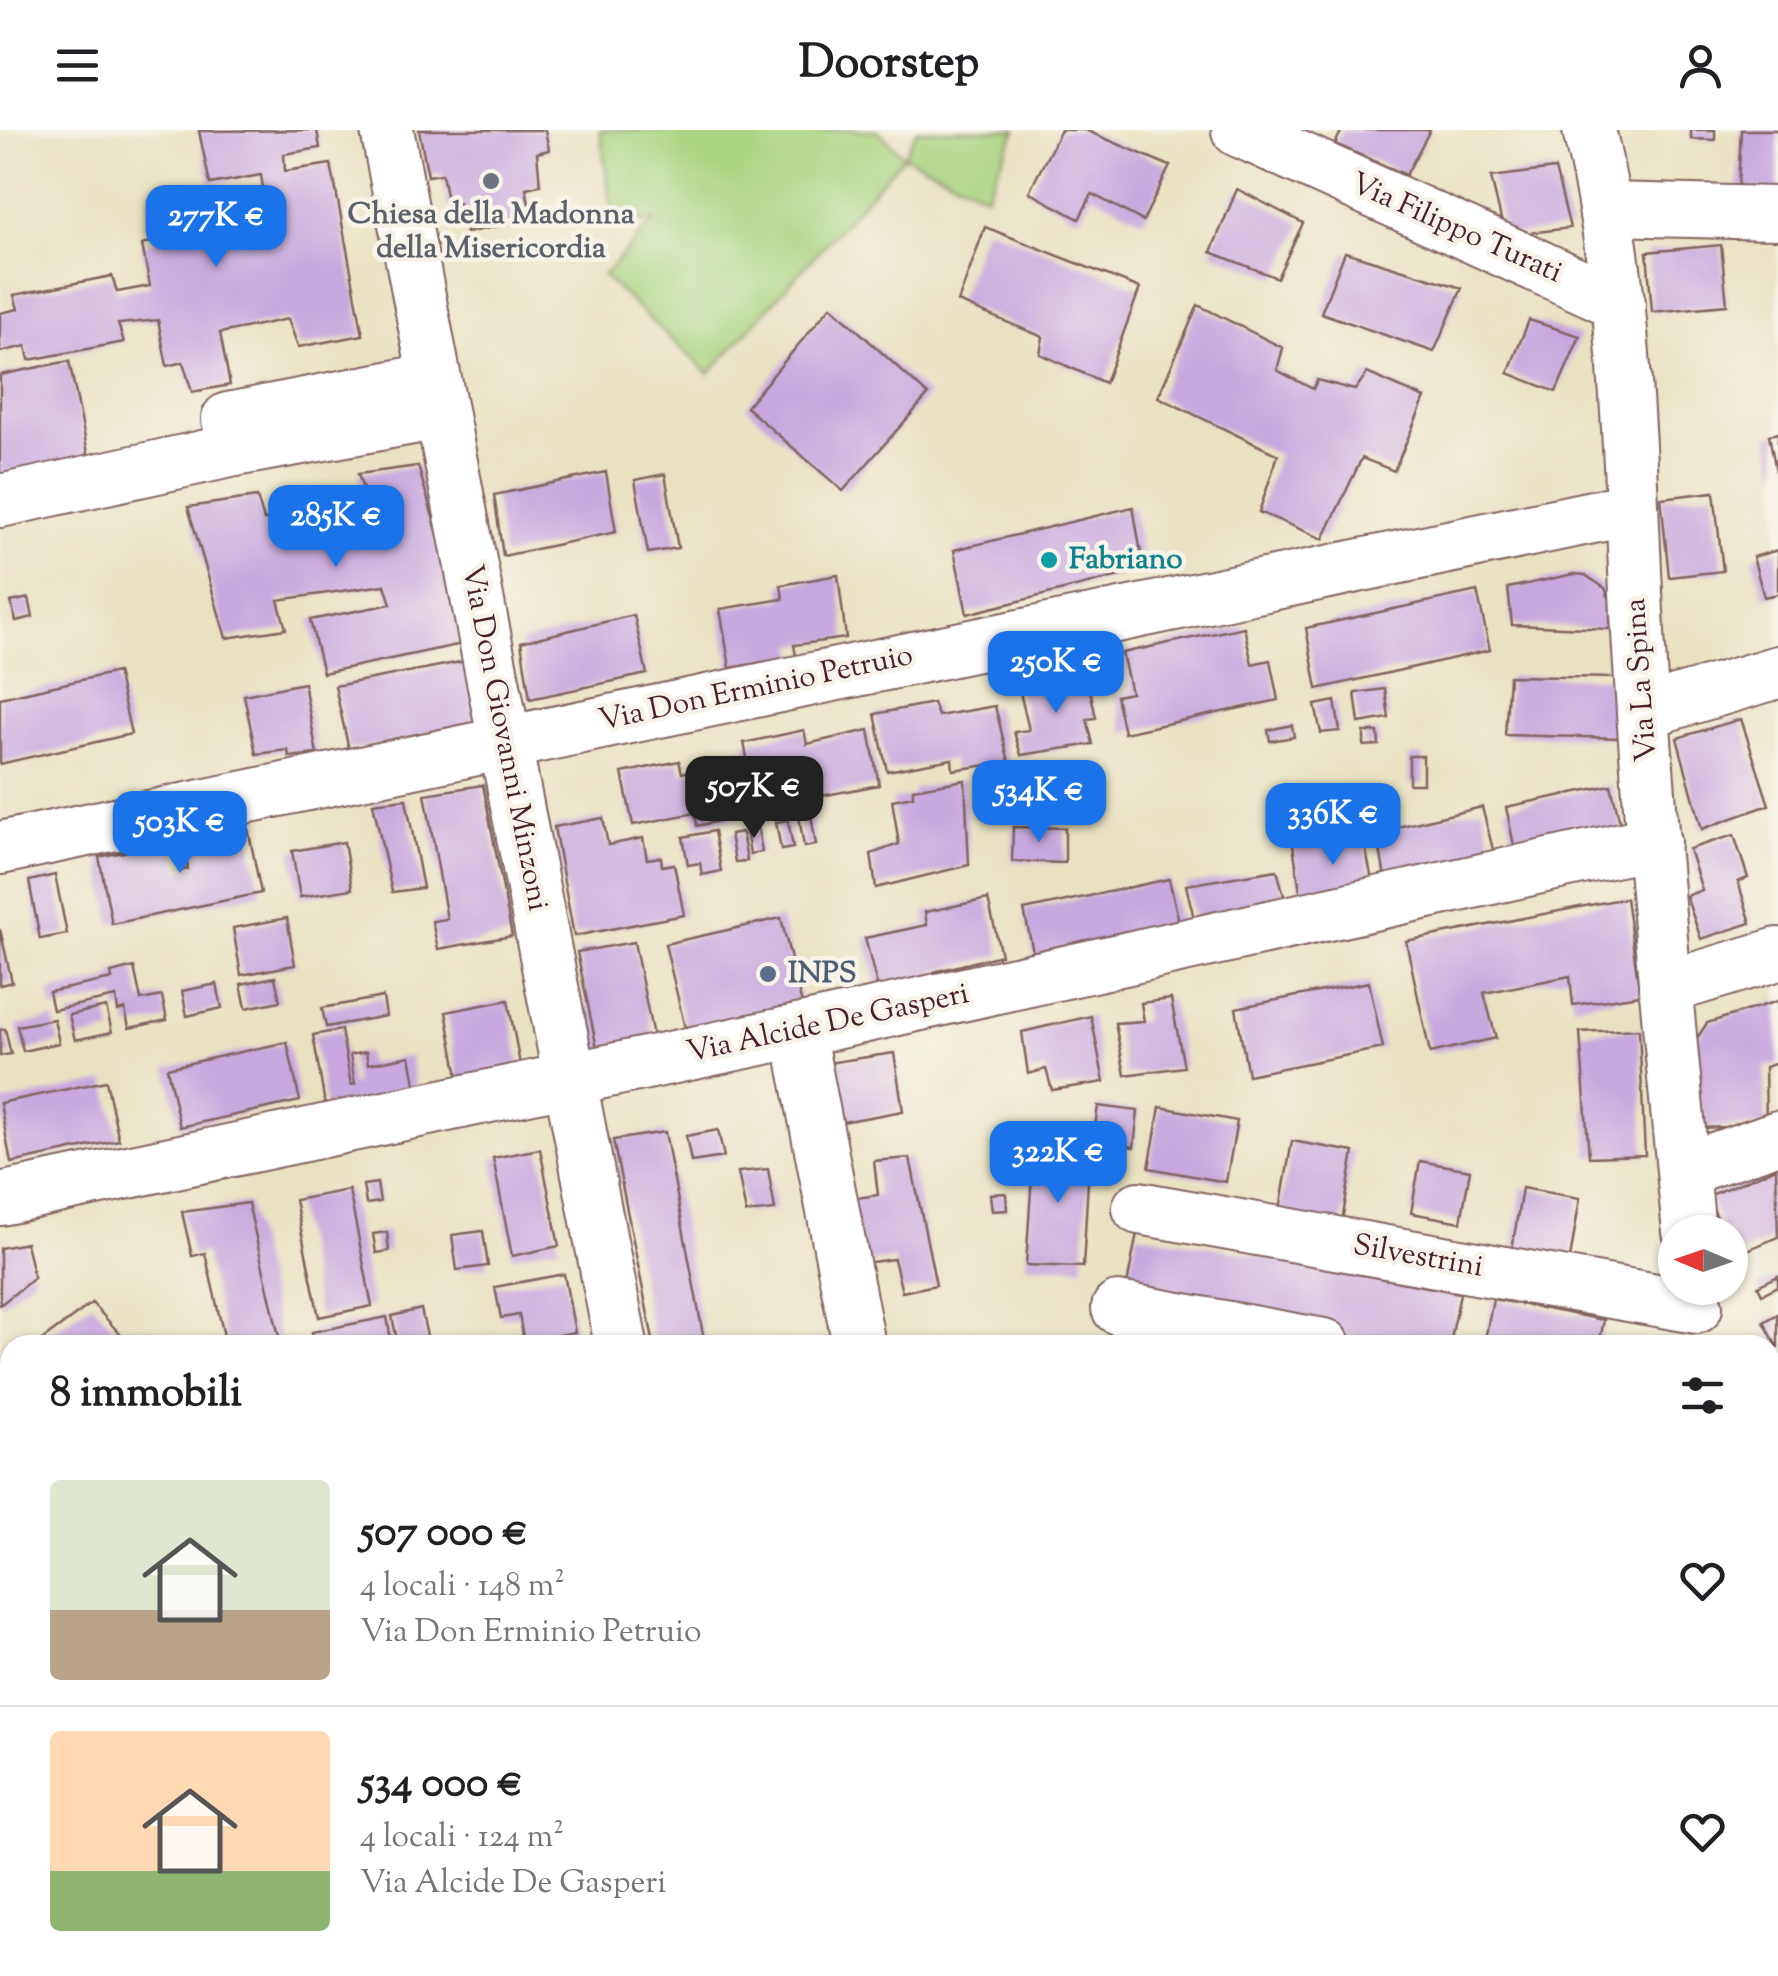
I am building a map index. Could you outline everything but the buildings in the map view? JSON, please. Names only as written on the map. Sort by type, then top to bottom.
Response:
[{"type":"street","name":"Via Don Giovanni Minzoni","points":[[387,130],[619,1335]]},
{"type":"street","name":"Via Filippo Turati","points":[[1238,130],[1619,303]]},
{"type":"street","name":"Via La Spina","points":[[1589,130],[1608,209],[1619,303],[1643,712],[1664,988],[1687,1215]]},
{"type":"street","points":[[1608,209],[1776,213]]},
{"type":"street","points":[[0,501],[236,450],[228,420],[438,396]]},
{"type":"street","name":"Via Don Erminio Petruio","points":[[0,848],[1631,509]]},
{"type":"street","points":[[1643,712],[1778,672]]},
{"type":"street","name":"Via Alcide De Gasperi","points":[[0,1199],[798,1031],[1654,842]]},
{"type":"street","points":[[1664,988],[1778,954]]},
{"type":"street","points":[[798,1031],[857,1335]]},
{"type":"street","points":[[1682,1170],[1778,1137]]},
{"type":"street","name":"Silvestrini","points":[[1139,1208],[1696,1313]]},
{"type":"street","points":[[1118,1308],[1268,1335]]},
{"type":"green space","points":[[600,130],[877,130],[904,156],[709,374],[603,276],[655,220],[614,225]]},
{"type":"green space","points":[[917,130],[1016,130],[986,195],[904,156]]},
{"type":"place","name":"Chiesa della Madonna della Misericordia","points":[[491,181]]},
{"type":"place","name":"Fabriano","points":[[1049,560]]},
{"type":"place","name":"INPS","points":[[768,974]]}]
